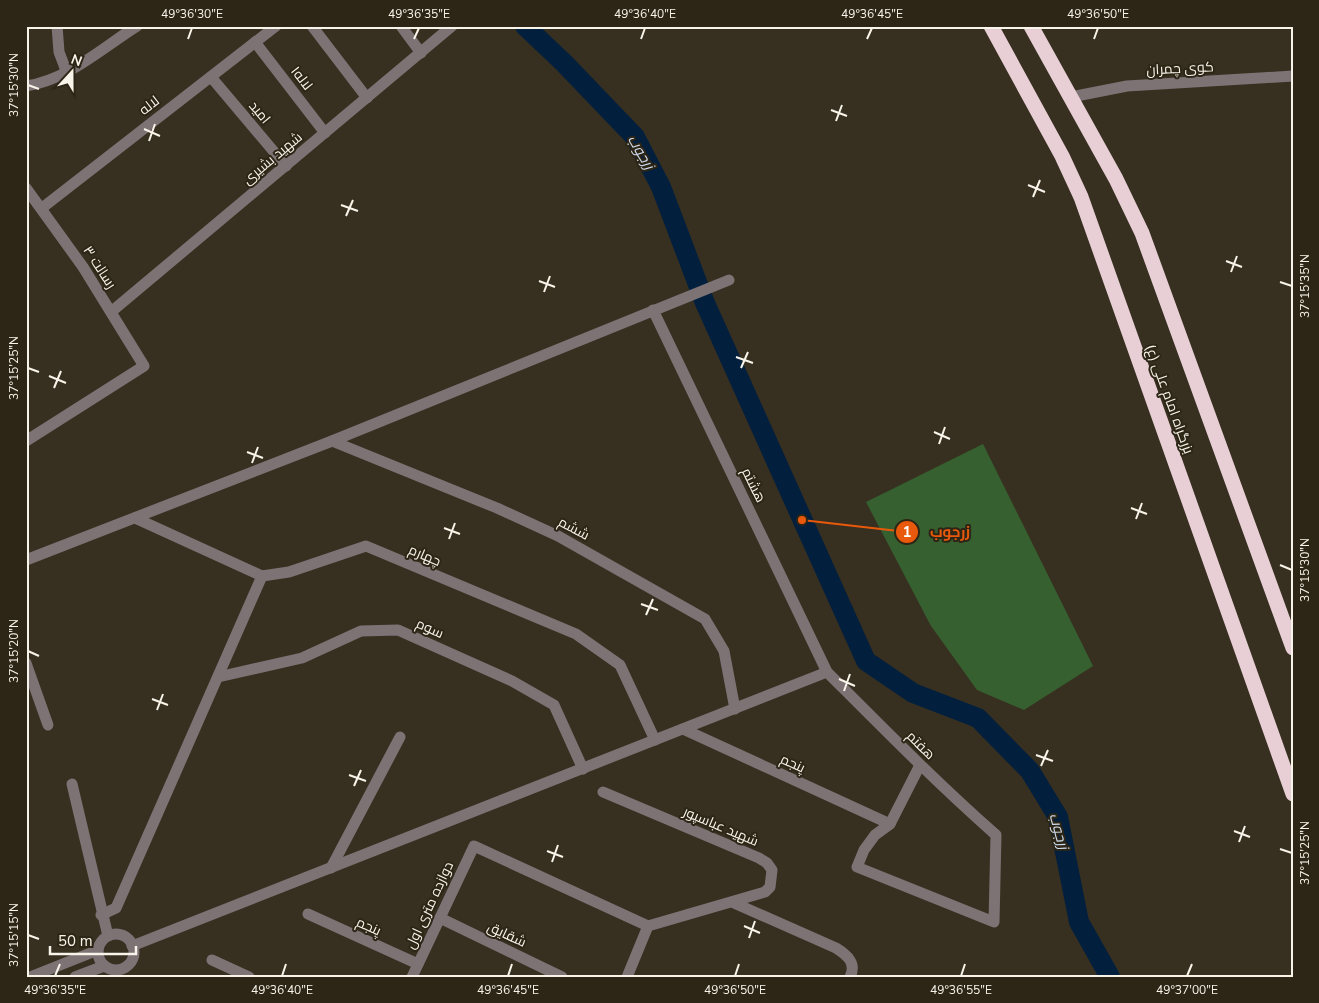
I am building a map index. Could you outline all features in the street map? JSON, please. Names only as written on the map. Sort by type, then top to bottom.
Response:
[{"type":"highway","name":"بزرگراه امام علی (ع)","points":[[992,26],[1062,156],[1081,198],[1293,794]]},
{"type":"highway","points":[[1031,26],[1122,189],[1144,237],[1293,648]]},
{"type":"highway","points":[[1277,751],[1293,782]]},
{"type":"street","points":[[57,26],[59,52],[67,73]]},
{"type":"street","points":[[26,86],[39,84],[67,73],[137,26]]},
{"type":"street","name":"لاله","points":[[42,208],[276,26]]},
{"type":"street","points":[[312,26],[367,98]]},
{"type":"street","points":[[400,26],[421,53]]},
{"type":"street","name":"شهید بشیری","points":[[111,312],[452,26]]},
{"type":"street","name":"لاله۱","points":[[255,42],[325,133]]},
{"type":"street","name":"کوی چمران","points":[[1071,97],[1127,86],[1293,76]]},
{"type":"street","name":"امید","points":[[211,77],[286,166]]},
{"type":"street","name":"رسالت ۳","points":[[26,188],[83,267],[144,366],[26,441]]},
{"type":"street","points":[[26,560],[332,441],[729,280]]},
{"type":"street","name":"هشتم","points":[[656,308],[827,672]]},
{"type":"street","name":"ششم","points":[[332,441],[497,508],[558,536],[705,619],[724,652],[735,709]]},
{"type":"street","points":[[101,915],[116,908],[262,576],[135,518]]},
{"type":"street","name":"چهارم","points":[[262,576],[289,572],[366,546],[576,634],[620,666],[655,740]]},
{"type":"street","name":"سوم","points":[[218,676],[302,658],[361,631],[398,630],[512,680],[554,705],[583,769]]},
{"type":"street","points":[[26,664],[48,725]]},
{"type":"street","points":[[132,946],[827,672]]},
{"type":"street","name":"هفتم","points":[[827,672],[920,765],[996,835],[994,922],[857,867],[864,850],[874,835],[890,824]]},
{"type":"street","name":"پنجم","points":[[683,729],[890,824]]},
{"type":"street","points":[[331,868],[400,737]]},
{"type":"street","points":[[890,824],[920,765]]},
{"type":"street","points":[[72,784],[101,915],[108,936]]},
{"type":"street","name":"شهید عباسپور","points":[[603,792],[767,863],[772,870],[770,887],[765,892],[734,903]]},
{"type":"street","name":"دوازده متری اول","points":[[412,977],[474,846],[648,926]]},
{"type":"street","points":[[627,977],[648,926],[734,903],[836,948],[847,955],[853,969],[850,977]]},
{"type":"street","name":"پنجم","points":[[308,914],[418,964]]},
{"type":"street","name":"شقایق","points":[[440,918],[562,977]]},
{"type":"street","points":[[119,935],[132,946],[133,957],[126,966],[115,970],[104,966],[98,956],[100,944],[108,936],[119,935]]},
{"type":"street","points":[[30,977],[98,950]]},
{"type":"street","points":[[212,960],[249,977]]},
{"type":"street","points":[[75,977],[104,966]]},
{"type":"green space","points":[[983,444],[1093,666],[1024,710],[977,690],[931,626],[866,502]]},
{"type":"waterway","name":"زرجوب","points":[[525,26],[564,63],[635,137],[661,187],[705,303],[866,661],[913,693],[978,718],[1030,771],[1058,817],[1079,922],[1110,977]]},
{"type":"place","name":"زرجوب","points":[[802,520]]}]
